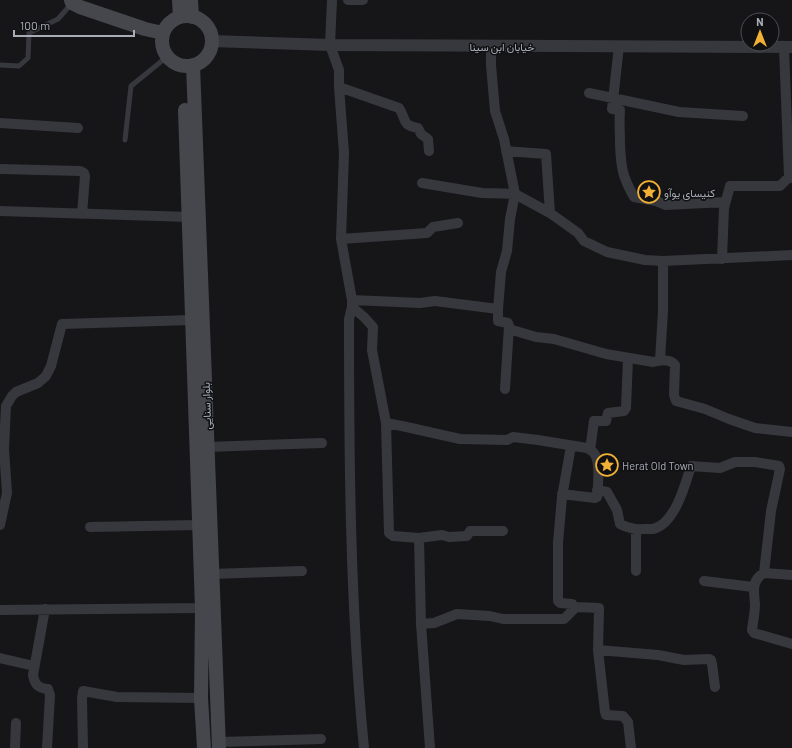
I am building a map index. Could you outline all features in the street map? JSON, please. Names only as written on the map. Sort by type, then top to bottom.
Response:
[{"type":"main road","points":[[179,0],[186,17]]},
{"type":"main road","points":[[186,17],[191,0]]},
{"type":"main road","points":[[72,1],[80,7],[146,29],[163,33]]},
{"type":"main road","points":[[186,17],[204,23],[208,28],[212,41],[208,53],[204,58],[189,65],[172,61],[162,45],[163,33],[170,23],[186,17]]},
{"type":"main road","name":"بلوار سنایی","points":[[189,65],[189,216],[199,525],[219,745]]},
{"type":"main road","name":"بلوار سنایی","points":[[189,65],[212,574],[207,605],[201,698],[204,748]]},
{"type":"street","points":[[332,0],[330,45],[339,70],[344,153],[342,239],[352,303],[349,319],[350,500],[355,635],[364,748]]},
{"type":"street","points":[[348,0],[363,0]]},
{"type":"street","name":"خیابان ابن سینا","points":[[212,41],[330,45],[788,48]]},
{"type":"street","points":[[491,46],[491,65],[496,111],[515,194],[510,219],[507,251],[501,272],[498,309],[498,321],[508,323],[509,330],[505,388]]},
{"type":"street","points":[[619,46],[612,109],[620,110],[620,161],[626,180],[634,197],[656,201],[666,205],[725,202]]},
{"type":"street","points":[[722,259],[724,208],[730,186],[780,186],[790,177],[788,48]]},
{"type":"street","points":[[339,87],[399,108],[406,123],[411,127],[418,128],[421,134],[428,139],[429,152]]},
{"type":"street","points":[[589,93],[679,112],[743,116]]},
{"type":"street","points":[[0,123],[78,128]]},
{"type":"street","points":[[506,151],[546,154],[550,213]]},
{"type":"street","points":[[0,169],[80,171],[84,173],[86,176],[82,214]]},
{"type":"street","points":[[422,183],[482,193],[515,194],[550,213],[578,233],[584,242],[607,252],[645,260],[662,261],[722,259],[792,255]]},
{"type":"street","points":[[0,211],[189,216]]},
{"type":"street","points":[[342,239],[427,233],[432,227],[458,223]]},
{"type":"street","points":[[660,360],[662,261]]},
{"type":"street","points":[[352,303],[420,303],[435,301],[498,309]]},
{"type":"street","points":[[352,303],[373,327],[372,350],[386,423],[390,533],[393,536],[419,538],[442,535],[459,537],[467,536],[470,531],[503,530]]},
{"type":"street","points":[[0,525],[7,493],[3,405],[16,392],[38,383],[46,376],[51,366],[62,324],[192,320]]},
{"type":"street","points":[[509,330],[536,337],[554,339],[606,354],[653,362],[660,360],[673,362],[675,365],[674,394],[676,401],[705,409],[755,428],[792,432]]},
{"type":"street","points":[[590,450],[594,421],[606,421],[608,413],[618,413],[624,411],[626,408],[628,358]]},
{"type":"street","points":[[386,423],[460,440],[507,440],[513,437],[587,448],[593,452],[596,457],[598,469],[597,497],[562,494]]},
{"type":"street","points":[[207,447],[322,443]]},
{"type":"street","points":[[571,446],[562,494],[558,543],[558,601],[560,603],[572,604],[572,610]]},
{"type":"street","points":[[597,490],[607,492],[618,510],[620,524],[636,530],[654,529],[664,523],[672,514],[684,488],[691,466],[720,468],[734,462],[755,462],[779,466],[780,469],[771,511],[764,573]]},
{"type":"street","points":[[90,527],[199,525]]},
{"type":"street","points":[[636,530],[636,571]]},
{"type":"street","points":[[419,538],[421,624],[430,748]]},
{"type":"street","points":[[212,574],[302,571]]},
{"type":"street","points":[[792,575],[764,573],[759,576],[753,587],[755,602],[752,630],[754,633],[792,644]]},
{"type":"street","points":[[704,581],[753,587]]},
{"type":"street","points":[[0,610],[207,605]]},
{"type":"street","points":[[421,624],[434,624],[457,614],[490,616],[503,619],[564,619],[576,607],[598,608],[598,650],[605,712],[606,715],[623,716],[628,722],[631,748]]},
{"type":"street","points":[[45,609],[33,675],[35,684],[40,688],[48,689],[50,695],[47,748]]},
{"type":"street","points":[[598,650],[658,655],[684,660],[709,659],[711,660],[712,664],[715,687]]},
{"type":"street","points":[[0,658],[34,666]]},
{"type":"street","points":[[83,748],[83,691],[117,697],[201,698]]},
{"type":"street","points":[[15,748],[16,723]]},
{"type":"street","points":[[219,745],[321,740]]},
{"type":"lane","points":[[0,65],[18,66],[28,58],[29,33],[58,19],[72,1]]},
{"type":"lane","points":[[125,140],[131,86],[168,56]]},
{"type":"place","name":"کنیسای یوآو","points":[[649,192]]},
{"type":"place","name":"Herat Old Town","points":[[607,465]]}]
